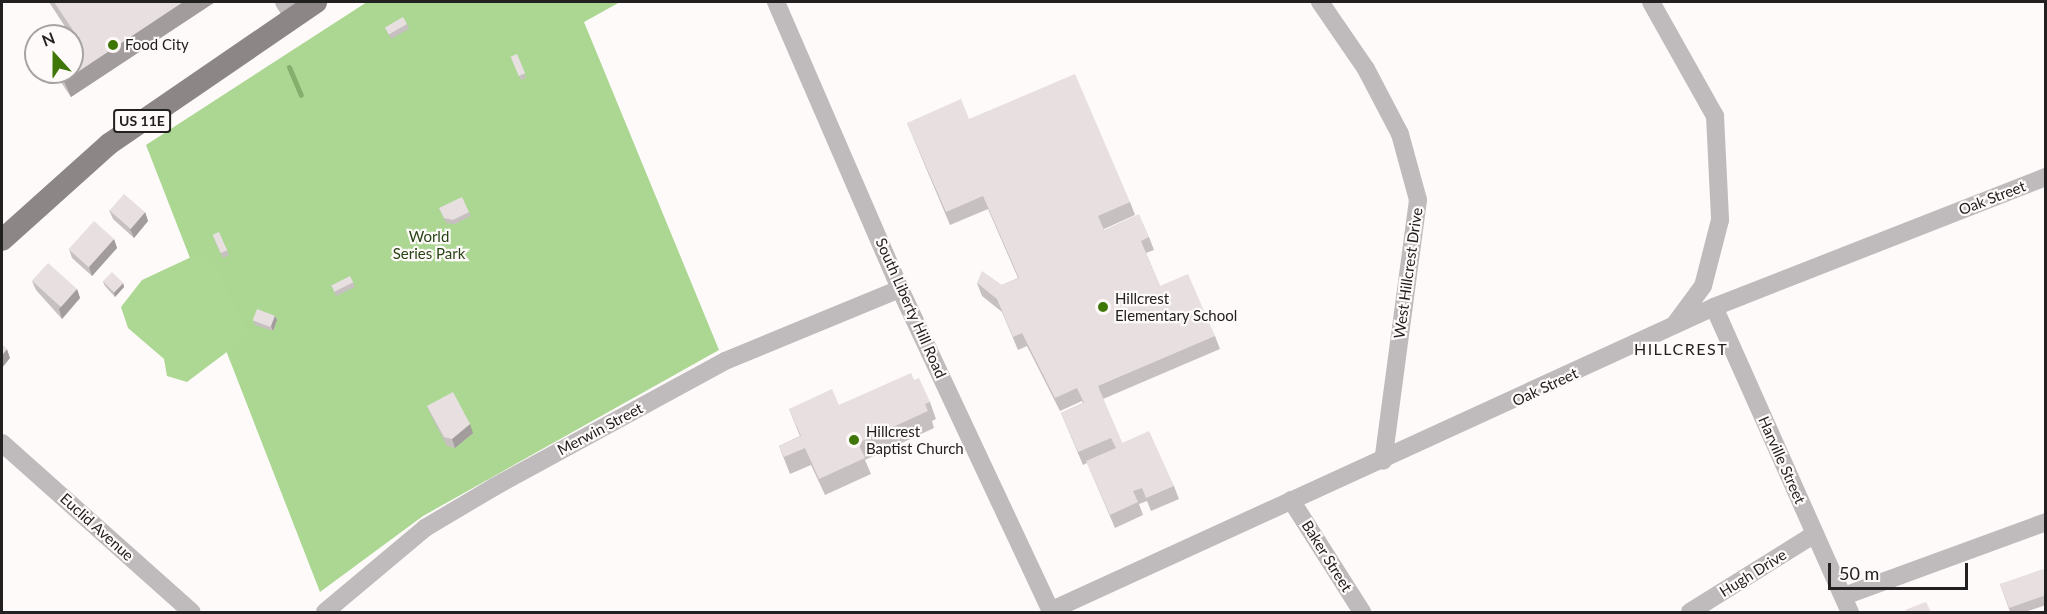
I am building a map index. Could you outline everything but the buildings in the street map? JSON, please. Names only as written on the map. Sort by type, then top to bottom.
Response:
[{"type":"main road","name":"US 11E","points":[[2,240],[109,144],[289,9],[316,2]]},
{"type":"street","name":"South Liberty Hill Road","points":[[776,2],[900,288],[1051,612]]},
{"type":"street","name":"West Hillcrest Drive","points":[[1320,2],[1366,69],[1400,134],[1418,200],[1383,461]]},
{"type":"street","points":[[1651,2],[1715,116],[1720,220],[1703,286],[1674,325]]},
{"type":"street","name":"Oak Street","points":[[1051,612],[1714,307],[2046,177]]},
{"type":"street","name":"Merwin Street","points":[[324,612],[425,528],[504,481],[725,361],[900,288]]},
{"type":"street","name":"Harville Street","points":[[1714,307],[1847,604]]},
{"type":"street","name":"Euclid Avenue","points":[[2,442],[192,612]]},
{"type":"street","name":"Baker Street","points":[[1291,500],[1362,612]]},
{"type":"street","points":[[1847,604],[2046,522]]},
{"type":"street","name":"Hugh Drive","points":[[1690,612],[1815,534]]},
{"type":"green space","name":"World Series Park","points":[[367,2],[620,2],[584,22],[719,350],[423,516],[320,592],[146,145]]},
{"type":"green space","points":[[202,252],[214,262],[248,336],[187,382],[167,376],[164,359],[128,328],[121,307],[142,280]]},
{"type":"waterway","points":[[289,67],[301,95]]},
{"type":"place","name":"Food City","points":[[113,45]]},
{"type":"place","name":"Hillcrest Elementary School","points":[[1103,307]]},
{"type":"place","name":"Hillcrest Baptist Church","points":[[854,440]]},
{"type":"district","name":"HILLCREST","points":[[1681,349]]}]
